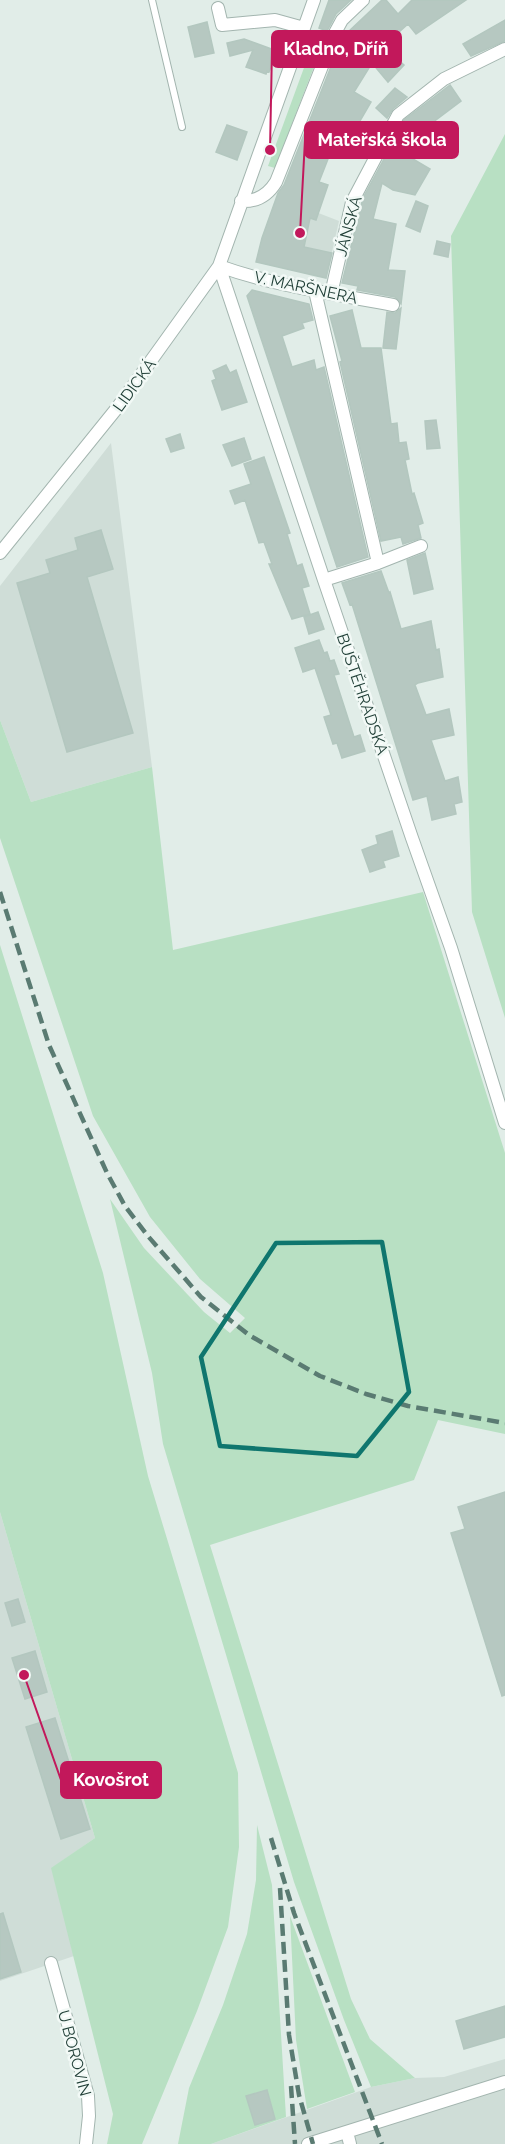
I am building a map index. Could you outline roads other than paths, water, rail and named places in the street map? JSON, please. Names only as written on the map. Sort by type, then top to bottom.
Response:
[{"type":"street","name":"LIDICKÁ","points":[[0,553],[117,408],[219,266],[314,0]]},
{"type":"street","points":[[241,201],[258,199],[271,190],[276,182],[333,38],[342,20],[363,0]]},
{"type":"street","points":[[218,8],[222,25],[274,20],[303,28]]},
{"type":"street","name":"JÁNSKÁ","points":[[331,294],[352,202],[398,115],[444,79],[505,49]]},
{"type":"street","name":"V. MARŠNERA","points":[[219,266],[315,291],[393,305]]},
{"type":"street","name":"BUŠTĚHRADSKÁ","points":[[219,266],[451,948],[505,1123]]},
{"type":"street","points":[[315,291],[378,563]]},
{"type":"street","points":[[324,580],[378,563],[421,546]]},
{"type":"street","name":"U BOROVIN","points":[[51,1963],[88,2096],[89,2116],[86,2144]]},
{"type":"street","points":[[308,2144],[348,2138],[505,2082]]},
{"type":"lane","points":[[152,0],[182,127]]},
{"type":"railway","points":[[0,892],[49,1045],[107,1173],[125,1206],[201,1297],[249,1335],[320,1376],[366,1394],[408,1406],[505,1423]]},
{"type":"railway","points":[[271,1838],[294,1913],[382,2144]]},
{"type":"railway","points":[[280,1888],[289,2035],[299,2095],[313,2144]]},
{"type":"railway","points":[[291,2086],[295,2144]]},
{"type":"place","name":"Kladno, Dříň","points":[[270,150]]},
{"type":"place","name":"Mateřská škola","points":[[300,233]]},
{"type":"place","name":"Kovošrot","points":[[24,1675]]}]
